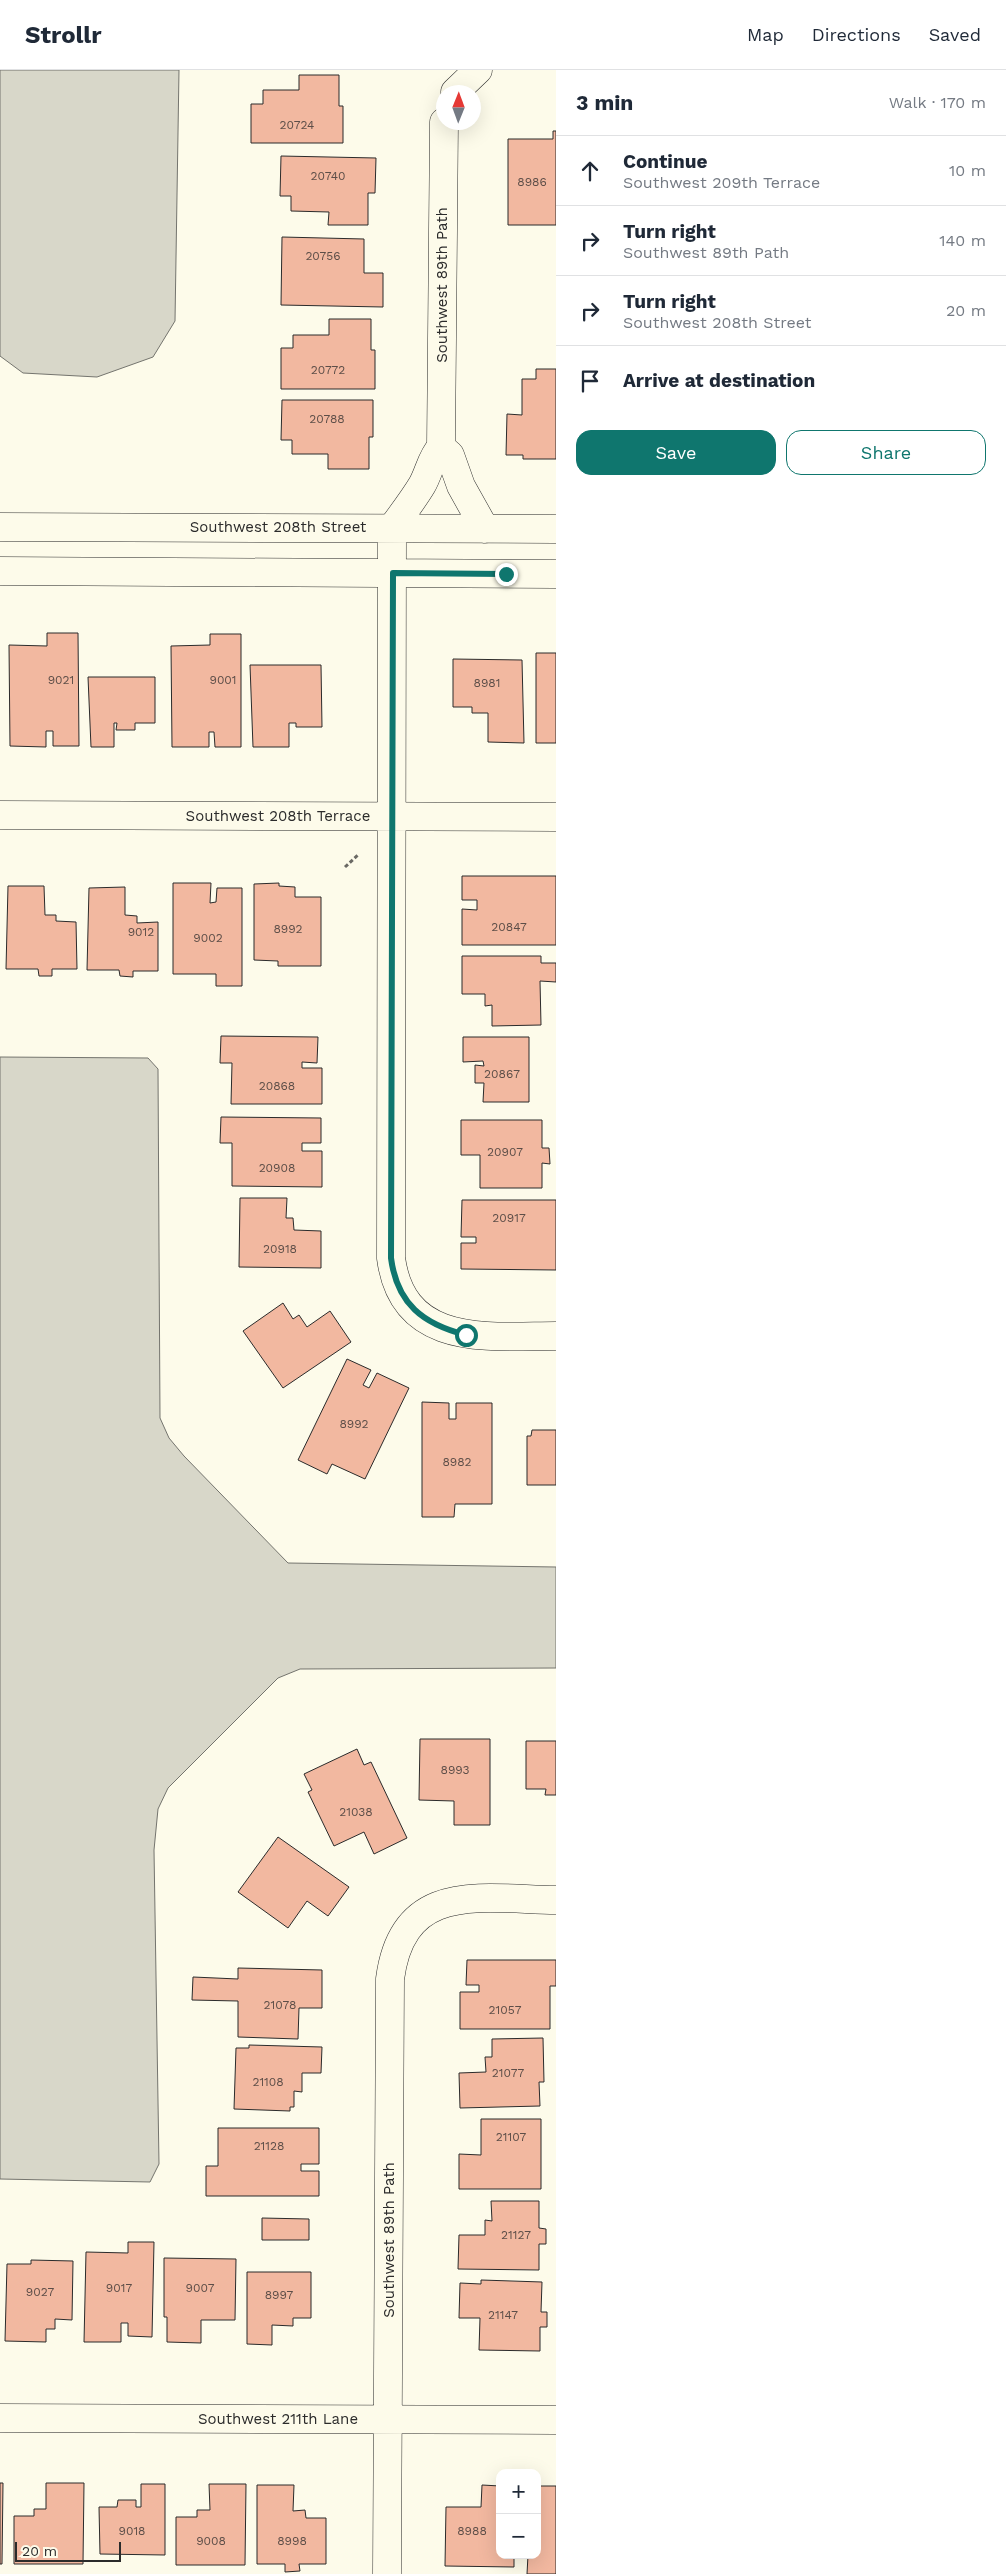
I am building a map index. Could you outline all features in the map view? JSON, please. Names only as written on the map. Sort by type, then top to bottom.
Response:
[{"type":"street","points":[[462,85],[478,70]]},
{"type":"street","name":"Southwest 89th Path","points":[[392,528],[422,486],[431,468],[434,455],[441,447],[444,130]]},
{"type":"street","points":[[441,447],[450,455],[461,486],[486,529]]},
{"type":"street","name":"Southwest 208th Street","points":[[0,527],[556,529]]},
{"type":"street","points":[[392,528],[390,1244],[396,1281],[407,1301],[422,1317],[442,1328],[466,1335],[556,1336]]},
{"type":"street","points":[[0,572],[556,574]]},
{"type":"street","name":"Southwest 208th Terrace","points":[[0,814],[556,817]]},
{"type":"street","name":"Southwest 89th Path","points":[[387,2574],[390,1978],[393,1958],[402,1935],[419,1914],[444,1902],[460,1899],[556,1900]]},
{"type":"street","name":"Southwest 211th Lane","points":[[0,2418],[556,2420]]},
{"type":"path","points":[[345,868],[358,855]]},
{"type":"shaded area","points":[[0,70],[179,70],[175,321],[153,357],[97,377],[23,373],[0,356]]},
{"type":"shaded area","points":[[0,1057],[148,1058],[158,1069],[160,1418],[169,1438],[184,1456],[288,1563],[556,1567],[556,1668],[300,1669],[278,1678],[168,1788],[158,1809],[154,1850],[159,2164],[150,2182],[0,2179]]},
{"type":"building","points":[[299,75],[339,75],[339,106],[343,106],[343,143],[251,143],[251,104],[263,104],[263,90],[299,90]]},
{"type":"building","points":[[553,131],[556,131],[556,225],[508,225],[508,139],[553,139]]},
{"type":"building","points":[[281,156],[376,158],[375,193],[368,193],[368,225],[328,225],[329,212],[291,211],[291,196],[280,196]]},
{"type":"building","points":[[282,237],[364,239],[364,273],[383,273],[383,307],[281,305]]},
{"type":"building","points":[[329,319],[371,319],[371,350],[375,350],[375,389],[281,389],[281,348],[293,348],[293,335],[329,335]]},
{"type":"building","points":[[536,369],[556,369],[556,459],[523,459],[523,455],[506,455],[507,414],[522,415],[522,379],[536,379]]},
{"type":"building","points":[[282,400],[373,400],[373,437],[369,437],[369,469],[328,469],[328,454],[292,454],[292,440],[281,440]]},
{"type":"building","points":[[47,633],[78,633],[79,746],[53,746],[53,731],[46,731],[46,747],[10,746],[9,645],[47,646]]},
{"type":"building","points":[[210,634],[241,634],[241,747],[215,747],[214,732],[209,732],[209,747],[172,747],[171,646],[210,645]]},
{"type":"building","points":[[536,653],[556,653],[556,743],[536,743]]},
{"type":"building","points":[[453,659],[522,660],[524,743],[488,742],[488,713],[472,713],[472,707],[453,707]]},
{"type":"building","points":[[250,665],[321,665],[322,727],[296,727],[296,723],[289,723],[289,747],[253,747]]},
{"type":"building","points":[[88,677],[155,677],[155,723],[135,723],[135,730],[116,730],[117,723],[114,723],[114,747],[91,747]]},
{"type":"building","points":[[462,876],[556,876],[556,945],[462,945],[462,909],[477,910],[477,900],[462,900]]},
{"type":"building","points":[[173,883],[211,883],[210,903],[216,902],[217,888],[242,888],[242,986],[216,986],[216,974],[173,974]]},
{"type":"building","points":[[279,883],[279,886],[295,887],[295,897],[321,897],[321,966],[278,966],[278,961],[254,960],[254,884]]},
{"type":"building","points":[[8,886],[44,886],[45,915],[56,915],[56,921],[76,922],[77,969],[52,969],[52,976],[39,976],[38,969],[6,969]]},
{"type":"building","points":[[125,887],[125,915],[137,916],[137,923],[158,922],[158,971],[133,971],[133,977],[120,976],[119,970],[87,970],[89,888]]},
{"type":"building","points":[[462,956],[541,956],[541,963],[556,963],[556,982],[540,981],[541,1025],[492,1026],[492,1005],[485,1006],[485,994],[462,994]]},
{"type":"building","points":[[221,1036],[318,1037],[317,1063],[302,1062],[302,1068],[322,1068],[322,1104],[231,1104],[232,1063],[220,1063]]},
{"type":"building","points":[[463,1037],[529,1037],[529,1102],[483,1102],[484,1083],[475,1083],[475,1065],[484,1066],[483,1061],[463,1062]]},
{"type":"building","points":[[221,1117],[321,1118],[321,1143],[302,1143],[302,1151],[322,1151],[322,1187],[232,1186],[232,1143],[220,1143]]},
{"type":"building","points":[[461,1120],[542,1120],[542,1148],[549,1148],[550,1164],[542,1163],[542,1188],[480,1188],[480,1155],[461,1155]]},
{"type":"building","points":[[240,1198],[287,1198],[286,1218],[293,1218],[294,1230],[321,1231],[321,1268],[239,1267]]},
{"type":"building","points":[[462,1200],[556,1200],[556,1270],[461,1269],[461,1243],[476,1243],[476,1237],[461,1237]]},
{"type":"building","points":[[283,1303],[293,1319],[299,1315],[307,1327],[330,1311],[351,1342],[283,1388],[243,1331]]},
{"type":"building","points":[[347,1359],[371,1370],[363,1385],[369,1388],[377,1373],[409,1388],[365,1479],[332,1464],[327,1474],[298,1460]]},
{"type":"building","points":[[422,1402],[449,1403],[449,1419],[456,1419],[456,1403],[492,1403],[492,1504],[455,1504],[454,1517],[422,1517]]},
{"type":"building","points":[[532,1430],[556,1430],[556,1485],[527,1485],[527,1436],[531,1436]]},
{"type":"building","points":[[420,1739],[490,1739],[490,1825],[454,1825],[454,1801],[419,1800]]},
{"type":"building","points":[[526,1741],[556,1741],[556,1795],[545,1795],[546,1789],[526,1789]]},
{"type":"building","points":[[357,1749],[364,1765],[371,1762],[407,1838],[374,1854],[364,1832],[334,1846],[308,1792],[312,1790],[304,1774]]},
{"type":"building","points":[[278,1837],[349,1887],[328,1916],[307,1901],[288,1928],[238,1892]]},
{"type":"building","points":[[467,1960],[556,1960],[556,1986],[550,1986],[550,2029],[460,2029],[460,1992],[479,1992],[479,1985],[466,1985]]},
{"type":"building","points":[[238,1968],[322,1970],[322,2008],[299,2008],[298,2039],[238,2037],[238,2001],[192,2000],[193,1977],[238,1979]]},
{"type":"building","points":[[543,2038],[544,2082],[539,2082],[540,2106],[460,2108],[459,2073],[486,2072],[485,2057],[492,2057],[492,2039]]},
{"type":"building","points":[[249,2045],[322,2047],[321,2073],[302,2073],[302,2092],[294,2091],[294,2107],[290,2107],[290,2111],[234,2109],[236,2048],[249,2048]]},
{"type":"building","points":[[481,2119],[541,2119],[541,2189],[459,2189],[459,2154],[481,2155]]},
{"type":"building","points":[[218,2128],[319,2128],[319,2164],[301,2164],[301,2171],[319,2171],[319,2196],[206,2196],[206,2166],[218,2166]]},
{"type":"building","points":[[491,2201],[539,2201],[539,2228],[546,2229],[546,2244],[539,2244],[539,2270],[458,2269],[459,2235],[485,2235],[485,2220],[492,2221]]},
{"type":"building","points":[[262,2218],[309,2219],[309,2240],[262,2240]]},
{"type":"building","points":[[128,2242],[154,2242],[152,2337],[128,2336],[128,2323],[121,2323],[121,2342],[84,2342],[86,2252],[128,2253]]},
{"type":"building","points":[[164,2258],[236,2259],[235,2320],[201,2320],[201,2343],[167,2342],[167,2317],[164,2317]]},
{"type":"building","points":[[31,2260],[73,2261],[72,2320],[55,2319],[55,2329],[46,2329],[46,2342],[5,2341],[7,2264],[31,2264]]},
{"type":"building","points":[[247,2272],[311,2272],[311,2318],[293,2318],[293,2326],[272,2325],[272,2345],[247,2344]]},
{"type":"building","points":[[481,2280],[542,2282],[541,2312],[547,2312],[547,2327],[540,2327],[540,2351],[479,2350],[480,2318],[459,2318],[460,2283],[481,2284]]},
{"type":"building","points":[[0,2483],[3,2483],[2,2564],[0,2564]]},
{"type":"building","points":[[46,2483],[84,2483],[83,2564],[14,2564],[14,2516],[34,2516],[34,2509],[46,2509]]},
{"type":"building","points":[[141,2484],[165,2484],[165,2555],[100,2554],[99,2507],[117,2507],[118,2500],[136,2500],[136,2507],[141,2507]]},
{"type":"building","points":[[209,2484],[246,2484],[245,2565],[176,2565],[176,2517],[197,2517],[197,2510],[210,2510]]},
{"type":"building","points":[[257,2485],[294,2485],[293,2511],[305,2510],[306,2518],[326,2518],[326,2564],[299,2564],[300,2571],[285,2572],[285,2564],[257,2564]]},
{"type":"building","points":[[482,2485],[496,2486],[496,2559],[514,2559],[514,2567],[445,2566],[446,2507],[481,2507]]},
{"type":"building","points":[[541,2486],[556,2486],[556,2574],[527,2574],[528,2559],[541,2559]]},
{"type":"route","points":[[466,1335],[432,1324],[414,1309],[407,1301],[396,1281],[391,1258],[393,573],[506,574]]}]
